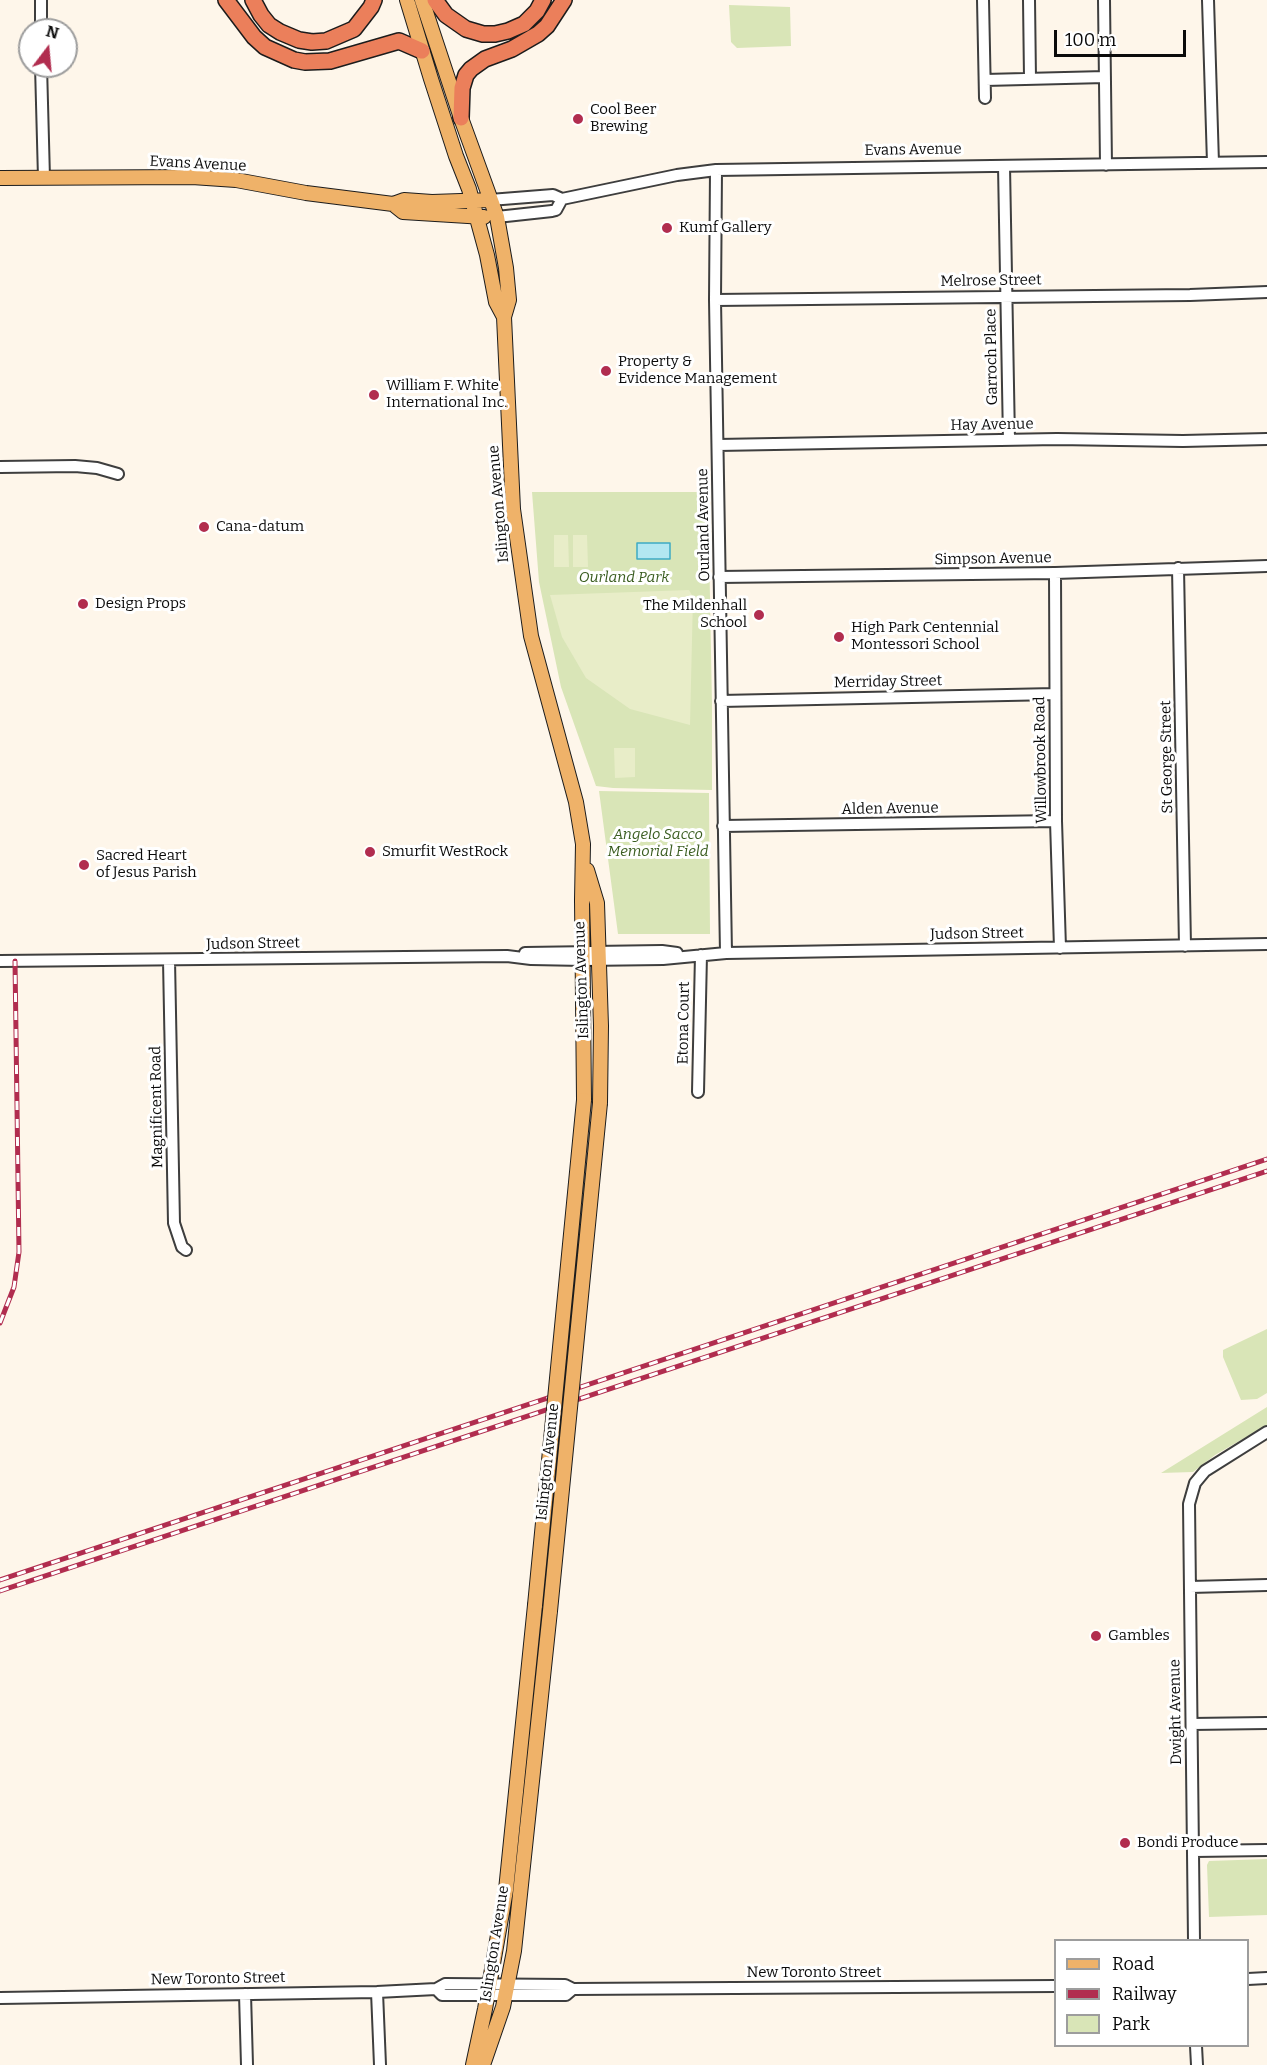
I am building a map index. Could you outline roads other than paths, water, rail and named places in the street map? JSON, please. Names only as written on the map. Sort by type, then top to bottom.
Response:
[{"type":"highway","points":[[226,0],[254,37],[265,47],[294,60],[330,61],[399,41],[422,51]]},
{"type":"highway","points":[[253,0],[269,25],[280,33],[312,42],[326,41],[354,29],[374,0]]},
{"type":"highway","points":[[435,0],[446,15],[466,29],[483,34],[495,34],[508,32],[524,24],[537,12],[543,0]]},
{"type":"highway","points":[[460,117],[462,88],[466,75],[471,69],[485,59],[519,46],[538,34],[547,26],[564,0]]},
{"type":"main road","name":"Islington Avenue","points":[[407,0],[477,217],[496,302],[504,317]]},
{"type":"main road","name":"Islington Avenue","points":[[422,0],[460,117],[497,217],[506,268],[509,300],[504,317],[513,509],[531,636],[576,802],[584,860],[582,900],[601,1026],[600,1103],[520,1905],[506,1990],[489,2053],[483,2065]]},
{"type":"main road","name":"Evans Avenue","points":[[0,178],[187,177],[236,180],[306,193],[393,204],[404,200],[432,202],[490,200]]},
{"type":"main road","name":"Evans Avenue","points":[[393,204],[403,212],[497,217]]},
{"type":"main road","name":"Islington Avenue","points":[[473,2065],[489,1990],[506,1890],[584,1100],[591,955]]},
{"type":"street","points":[[41,0],[41,18]]},
{"type":"street","points":[[983,0],[985,98]]},
{"type":"street","points":[[1029,0],[1030,78]]},
{"type":"street","points":[[1104,0],[1106,165]]},
{"type":"street","points":[[1208,0],[1213,163]]},
{"type":"street","points":[[41,78],[44,178]]},
{"type":"street","points":[[985,80],[1105,78]]},
{"type":"street","name":"Evans Avenue","points":[[490,200],[553,195],[562,199],[677,175],[716,170],[1267,162]]},
{"type":"street","name":"Garroch Place","points":[[1004,166],[1009,440]]},
{"type":"street","name":"Ourland Avenue","points":[[716,170],[715,300],[726,953]]},
{"type":"street","name":"Evans Avenue","points":[[497,217],[556,210],[562,199]]},
{"type":"street","name":"Melrose Street","points":[[715,300],[1190,295],[1267,292]]},
{"type":"street","name":"Hay Avenue","points":[[718,445],[1057,439],[1183,441],[1267,439]]},
{"type":"street","points":[[0,467],[75,466],[97,468],[118,474]]},
{"type":"street","name":"Simpson Avenue","points":[[719,577],[1055,573],[1267,566]]},
{"type":"street","name":"St George Street","points":[[1178,568],[1185,946]]},
{"type":"street","name":"Willowbrook Road","points":[[1055,573],[1056,822],[1060,948]]},
{"type":"street","name":"Merriday Street","points":[[721,701],[1055,694]]},
{"type":"street","name":"Alden Avenue","points":[[723,826],[1056,822]]},
{"type":"street","name":"Judson Street","points":[[0,961],[507,956],[532,952],[663,958],[726,953],[1267,944]]},
{"type":"street","name":"Etona Court","points":[[698,1092],[700,955]]},
{"type":"street","name":"Magnificent Road","points":[[169,960],[174,1222],[182,1247],[186,1250]]},
{"type":"street","name":"Dwight Avenue","points":[[1194,1939],[1189,1504],[1195,1483],[1212,1465],[1267,1432]]},
{"type":"street","points":[[1190,1587],[1267,1585]]},
{"type":"street","points":[[1192,1724],[1267,1723]]},
{"type":"street","points":[[1194,1851],[1267,1850]]},
{"type":"street","points":[[1249,1979],[1267,1978]]},
{"type":"street","name":"New Toronto Street","points":[[0,1998],[436,1989],[442,1995],[506,1990],[566,1995],[573,1989],[1054,1986]]},
{"type":"street","points":[[377,1992],[380,2065]]},
{"type":"street","points":[[245,1994],[247,2065]]},
{"type":"street","points":[[1196,2047],[1197,2065]]},
{"type":"water","points":[[637,543],[670,543],[670,559],[637,559]]},
{"type":"railway","points":[[0,1323],[14,1287],[19,1252],[15,961]]},
{"type":"railway","points":[[0,1580],[1267,1159]]},
{"type":"railway","points":[[0,1591],[1267,1171]]},
{"type":"place","name":"Cool Beer Brewing","points":[[578,119]]},
{"type":"place","name":"Kumf Gallery","points":[[667,228]]},
{"type":"place","name":"Property & Evidence Management","points":[[606,371]]},
{"type":"place","name":"William F. White International Inc.","points":[[374,395]]},
{"type":"place","name":"Cana-datum","points":[[204,527]]},
{"type":"place","name":"Design Props","points":[[83,604]]},
{"type":"place","name":"The Mildenhall School","points":[[759,615]]},
{"type":"place","name":"High Park Centennial Montessori School","points":[[839,637]]},
{"type":"place","name":"Smurfit WestRock","points":[[370,852]]},
{"type":"place","name":"Sacred Heart of Jesus Parish","points":[[84,865]]},
{"type":"place","name":"Gambles","points":[[1096,1636]]},
{"type":"place","name":"Bondi Produce","points":[[1125,1843]]},
{"type":"park label","name":"Ourland Park","points":[[624,578]]},
{"type":"park label","name":"Angelo Sacco Memorial Field","points":[[658,844]]}]
